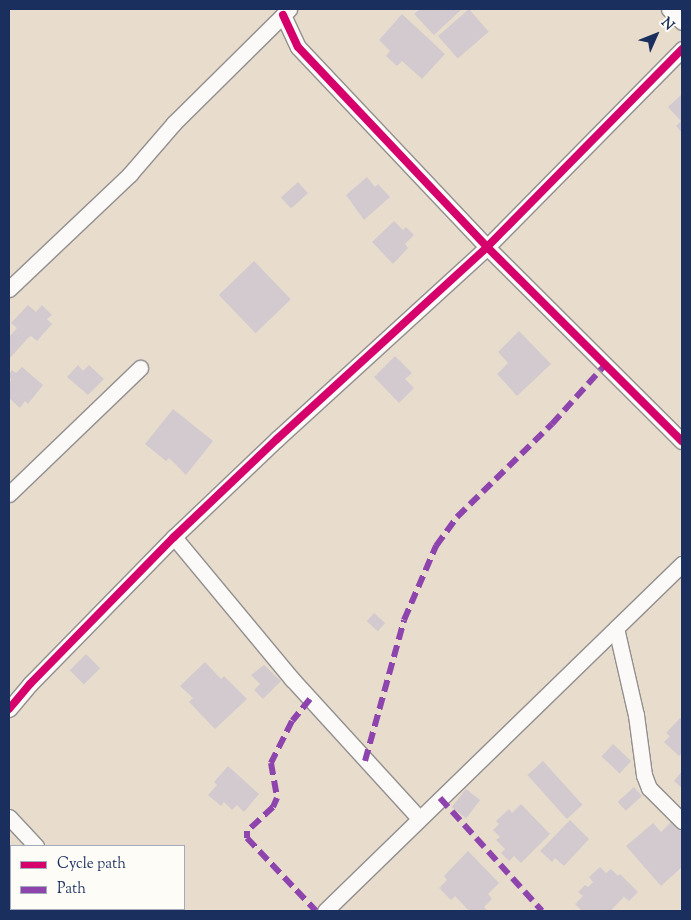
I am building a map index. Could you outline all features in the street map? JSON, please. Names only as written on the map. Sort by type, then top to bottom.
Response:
[{"type":"street","points":[[669,9],[682,22]]},
{"type":"street","points":[[9,288],[130,174],[174,123],[286,12],[298,47],[487,247],[604,366],[682,441]]},
{"type":"street","points":[[9,710],[30,684],[174,537],[277,439],[487,247],[682,49]]},
{"type":"street","points":[[9,494],[140,368]]},
{"type":"street","points":[[174,537],[292,679],[419,818]]},
{"type":"street","points":[[325,911],[682,564]]},
{"type":"street","points":[[616,628],[636,715],[644,775],[649,788],[682,821]]},
{"type":"street","points":[[9,817],[35,845]]},
{"type":"building","points":[[420,9],[462,9],[434,35],[414,14]]},
{"type":"building","points":[[469,9],[489,32],[458,59],[438,36]]},
{"type":"building","points":[[402,14],[445,54],[422,79],[402,61],[397,66],[386,56],[390,51],[379,40]]},
{"type":"building","points":[[682,94],[682,133],[676,126],[681,121],[668,107]]},
{"type":"building","points":[[367,177],[375,187],[378,184],[390,197],[364,220],[346,195]]},
{"type":"building","points":[[298,182],[308,193],[291,209],[281,197]]},
{"type":"building","points":[[394,221],[403,230],[406,227],[414,235],[405,244],[408,248],[393,264],[372,242]]},
{"type":"building","points":[[254,261],[291,299],[256,333],[219,295]]},
{"type":"building","points":[[28,305],[36,312],[42,305],[52,315],[47,319],[52,324],[37,341],[31,336],[28,338],[10,358],[9,337],[17,328],[11,323]]},
{"type":"building","points":[[519,331],[551,364],[517,396],[497,374],[508,363],[498,352]]},
{"type":"building","points":[[395,356],[412,373],[405,379],[414,388],[399,403],[374,377]]},
{"type":"building","points":[[78,365],[83,371],[89,365],[104,379],[88,395],[67,377]]},
{"type":"building","points":[[22,367],[43,385],[28,404],[25,401],[20,408],[9,398],[9,383],[11,380],[9,375],[12,370],[16,373]]},
{"type":"building","points":[[173,409],[213,441],[186,475],[169,458],[166,461],[145,444]]},
{"type":"building","points":[[374,613],[385,623],[378,631],[367,621]]},
{"type":"building","points":[[86,654],[100,668],[84,684],[70,670]]},
{"type":"building","points":[[205,662],[221,679],[224,676],[247,699],[215,729],[189,702],[193,698],[180,686]]},
{"type":"building","points":[[264,665],[281,681],[263,699],[254,690],[260,684],[251,675]]},
{"type":"building","points":[[680,718],[682,720],[682,753],[679,756],[664,742],[670,736],[666,733]]},
{"type":"building","points":[[613,744],[631,761],[620,773],[601,756]]},
{"type":"building","points":[[543,761],[582,805],[567,819],[527,775]]},
{"type":"building","points":[[228,766],[259,794],[244,812],[237,805],[232,810],[224,802],[221,806],[208,795],[217,785],[214,782]]},
{"type":"building","points":[[682,771],[682,788],[674,781]]},
{"type":"building","points":[[634,787],[642,796],[626,811],[618,802]]},
{"type":"building","points":[[466,789],[480,800],[466,818],[452,807]]},
{"type":"building","points":[[521,804],[550,834],[521,863],[514,856],[509,861],[501,853],[505,849],[496,840],[500,837],[493,830],[499,824],[496,821],[509,809],[512,813]]},
{"type":"building","points":[[570,820],[589,839],[564,866],[555,858],[552,862],[540,851]]},
{"type":"building","points":[[672,821],[682,832],[682,867],[661,886],[626,846],[653,823],[661,832]]},
{"type":"building","points":[[468,851],[499,883],[488,894],[492,899],[484,907],[488,911],[469,911],[455,896],[451,900],[439,888],[447,880],[444,876]]},
{"type":"building","points":[[600,867],[606,873],[611,869],[618,876],[620,874],[638,892],[629,901],[624,897],[612,909],[614,911],[582,911],[575,904],[583,896],[578,892],[585,885],[588,887],[593,882],[589,877]]},
{"type":"marked path","points":[[365,761],[404,620],[436,546],[457,517],[552,424],[604,366]]},
{"type":"marked path","points":[[310,699],[292,721],[271,763],[277,798],[273,807],[247,831],[247,838],[316,911]]},
{"type":"marked path","points":[[440,798],[542,911]]},
{"type":"cycle path","points":[[283,15],[298,47],[487,247],[682,441]]},
{"type":"cycle path","points":[[9,709],[30,684],[174,537],[277,439],[487,247],[682,49]]}]
